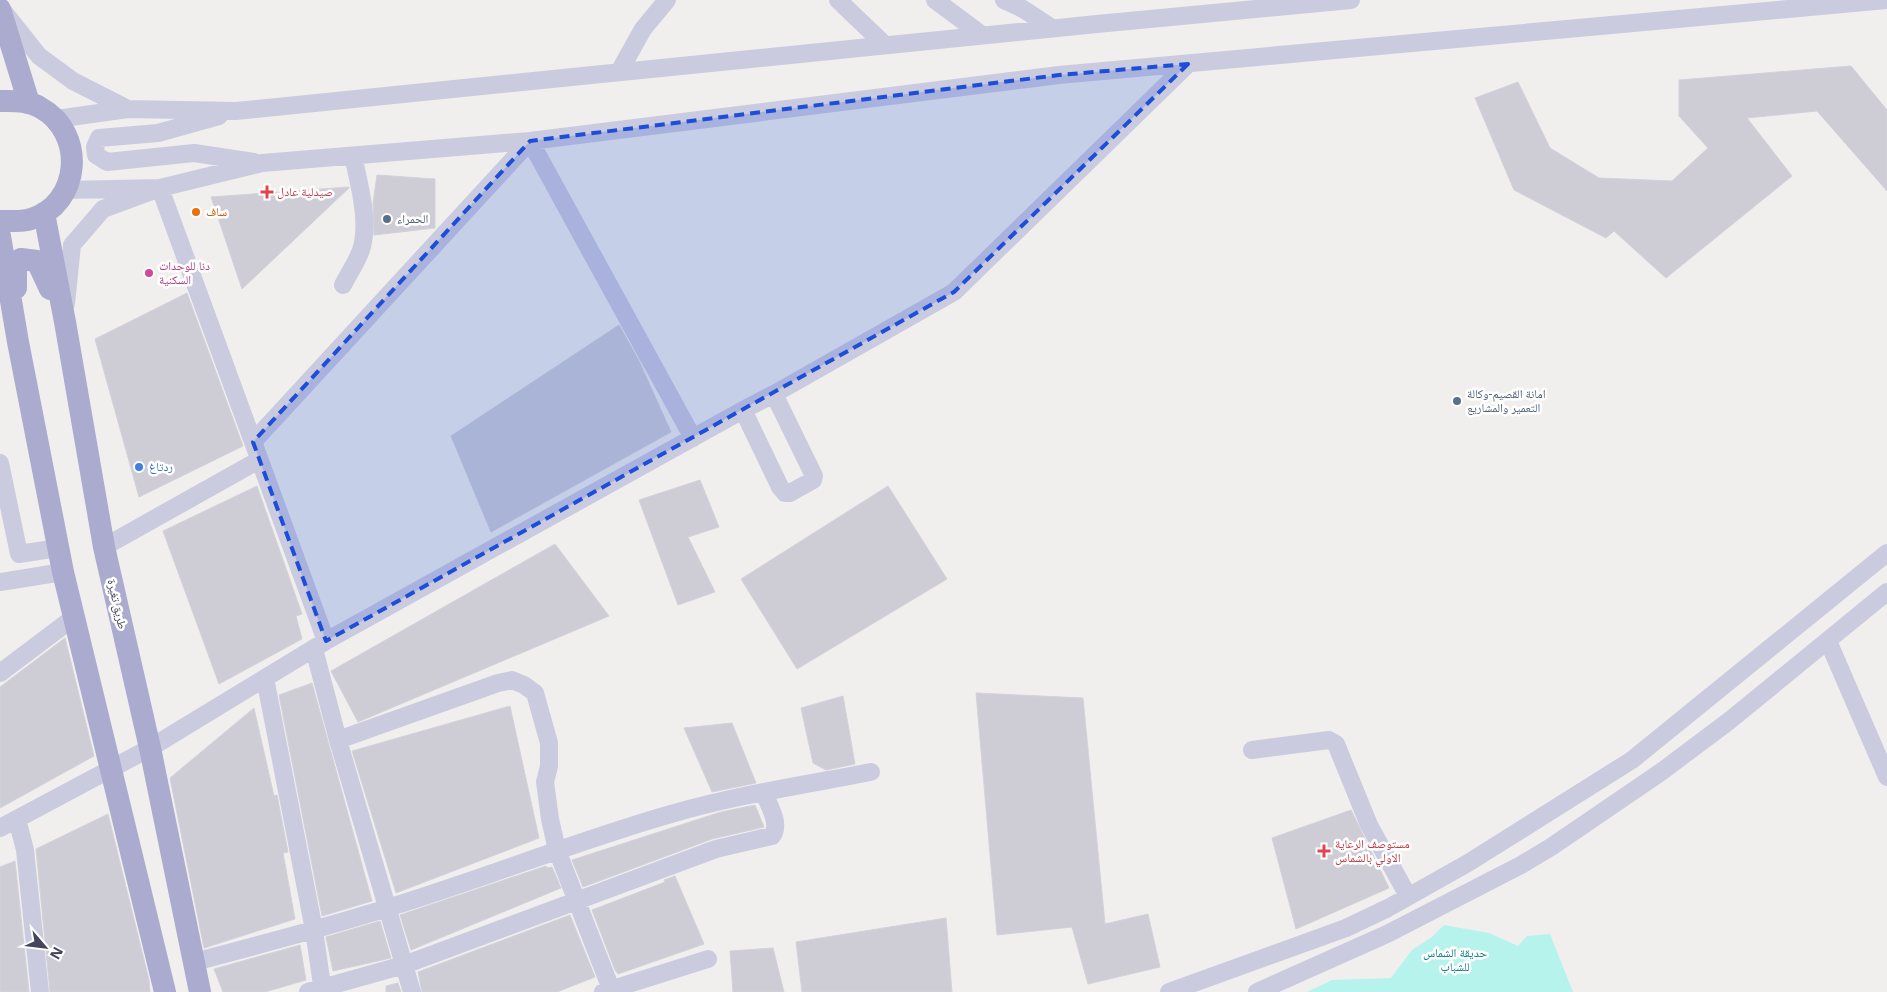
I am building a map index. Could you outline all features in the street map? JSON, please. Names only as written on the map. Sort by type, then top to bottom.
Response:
[{"type":"main road","points":[[0,8],[29,103]]},
{"type":"main road","points":[[0,101],[20,100],[40,107],[56,119],[66,134],[72,153],[72,172],[65,190],[56,203],[44,214],[29,220],[0,221]]},
{"type":"main road","name":"طريق تغيرة","points":[[44,214],[65,322],[104,547],[150,748],[200,992]]},
{"type":"main road","points":[[0,236],[18,342],[73,618],[165,992]]},
{"type":"main road","points":[[18,342],[16,266],[21,259],[37,261],[65,322]]},
{"type":"street","points":[[619,72],[643,30],[668,0]]},
{"type":"street","points":[[838,0],[885,45]]},
{"type":"street","points":[[935,0],[982,35]]},
{"type":"street","points":[[1004,0],[1024,4],[1052,28]]},
{"type":"street","points":[[56,119],[128,109],[236,111],[1052,28],[1351,0]]},
{"type":"street","points":[[65,322],[72,245],[103,209],[160,188],[262,164],[530,141],[1049,77],[1887,0]]},
{"type":"street","points":[[0,8],[39,56],[73,82],[128,109]]},
{"type":"street","points":[[0,828],[150,748],[320,645],[774,394],[954,292],[1188,64]]},
{"type":"street","points":[[236,111],[158,133],[99,138],[95,146],[96,155],[107,162],[194,152],[262,164]]},
{"type":"street","points":[[530,141],[693,438]]},
{"type":"street","points":[[253,442],[530,141]]},
{"type":"street","points":[[343,285],[361,249],[364,233],[362,198],[353,156]]},
{"type":"street","points":[[65,190],[160,188]]},
{"type":"street","points":[[160,188],[253,442],[320,645],[338,740],[412,992]]},
{"type":"street","points":[[0,301],[18,342]]},
{"type":"street","points":[[743,410],[780,487],[785,493],[790,493],[813,480],[814,476],[774,394]]},
{"type":"street","points":[[104,547],[259,460]]},
{"type":"street","points":[[0,463],[19,554],[22,578]]},
{"type":"street","points":[[19,554],[58,548]]},
{"type":"street","points":[[1169,992],[1346,928],[1468,863],[1632,760],[1887,553]]},
{"type":"street","points":[[0,582],[63,572]]},
{"type":"street","points":[[1257,992],[1387,934],[1529,860],[1661,772],[1729,721],[1887,592]]},
{"type":"street","points":[[0,674],[73,618]]},
{"type":"street","points":[[1828,641],[1887,777]]},
{"type":"street","points":[[265,678],[314,930],[318,991],[404,965],[716,849],[772,836],[776,831],[776,825],[764,792]]},
{"type":"street","points":[[338,740],[498,683],[512,680],[524,685],[535,693],[549,743],[549,766],[545,782],[556,850],[577,901],[607,991],[708,959]]},
{"type":"street","points":[[1252,750],[1329,740],[1336,744],[1370,825],[1408,896]]},
{"type":"street","points":[[194,962],[314,930],[430,894],[556,850],[672,814],[764,792],[871,772]]},
{"type":"street","points":[[17,819],[25,850],[40,992]]},
{"type":"highlighted area","points":[[1188,64],[954,292],[326,641],[253,442],[530,141],[1059,75]]},
{"type":"green space","name":"حديقة الشماس للشباب","points":[[1444,925],[1489,933],[1518,946],[1527,936],[1550,934],[1573,992],[1307,992],[1332,980],[1391,978],[1412,950],[1432,937]]},
{"type":"building","points":[[1851,66],[1887,110],[1887,191],[1817,111],[1747,118],[1792,176],[1666,278],[1614,231],[1606,238],[1514,190],[1475,98],[1518,82],[1550,148],[1599,178],[1672,181],[1708,148],[1679,116],[1679,80]]},
{"type":"building","points":[[377,175],[435,179],[435,228],[374,235],[373,203]]},
{"type":"building","points":[[349,188],[242,289],[211,197]]},
{"type":"building","points":[[187,293],[243,446],[139,497],[95,339]]},
{"type":"building","points":[[619,325],[639,361],[671,432],[491,532],[451,436]]},
{"type":"building","points":[[700,480],[719,527],[688,537],[715,592],[678,605],[639,500]]},
{"type":"building","points":[[257,486],[302,614],[296,616],[302,639],[219,684],[163,531]]},
{"type":"building","points":[[888,486],[947,579],[797,669],[741,579]]},
{"type":"building","points":[[555,544],[609,616],[358,722],[331,671]]},
{"type":"building","points":[[65,638],[94,756],[0,808],[0,687]]},
{"type":"building","points":[[312,683],[372,901],[322,916],[279,695]]},
{"type":"building","points":[[976,693],[1083,698],[1105,924],[1148,914],[1160,967],[1088,984],[1072,927],[997,935]]},
{"type":"building","points":[[843,696],[855,764],[826,770],[813,763],[801,708]]},
{"type":"building","points":[[510,706],[539,838],[396,893],[352,751]]},
{"type":"building","points":[[254,708],[274,796],[277,795],[288,852],[283,853],[295,919],[204,948],[170,778]]},
{"type":"building","points":[[732,723],[756,783],[712,792],[684,728]]},
{"type":"building","points":[[755,805],[764,827],[712,839],[583,887],[572,860],[721,812]]},
{"type":"building","points":[[1351,810],[1389,888],[1296,929],[1272,838]]},
{"type":"building","points":[[108,814],[149,980],[150,992],[50,992],[36,849]]},
{"type":"building","points":[[15,861],[29,992],[0,992],[0,867]]},
{"type":"building","points":[[546,866],[547,868],[552,867],[561,888],[411,950],[400,915]]},
{"type":"building","points":[[675,876],[704,944],[618,974],[592,910],[665,882],[664,880]]},
{"type":"building","points":[[570,915],[595,977],[557,992],[422,992],[418,972]]},
{"type":"building","points":[[946,918],[952,992],[802,992],[796,942]]},
{"type":"building","points":[[380,921],[391,958],[333,971],[326,937]]},
{"type":"building","points":[[300,945],[306,980],[265,992],[223,992],[214,969]]},
{"type":"building","points":[[773,948],[784,992],[733,992],[730,951]]},
{"type":"building","points":[[398,983],[401,992],[386,992],[386,986]]},
{"type":"place","name":"صيدلية عادل","points":[[267,192]]},
{"type":"place","name":"ساف","points":[[196,212]]},
{"type":"place","name":"الحمراء","points":[[387,219]]},
{"type":"place","name":"دنا للوحدات السكنية","points":[[149,273]]},
{"type":"place","name":"امانة القصيم-وكالة التعمير والمشاريع","points":[[1457,401]]},
{"type":"place","name":"ردتاغ","points":[[139,467]]},
{"type":"place","name":"مستوصف الرعاية الاولي بالشماس","points":[[1324,851]]}]
